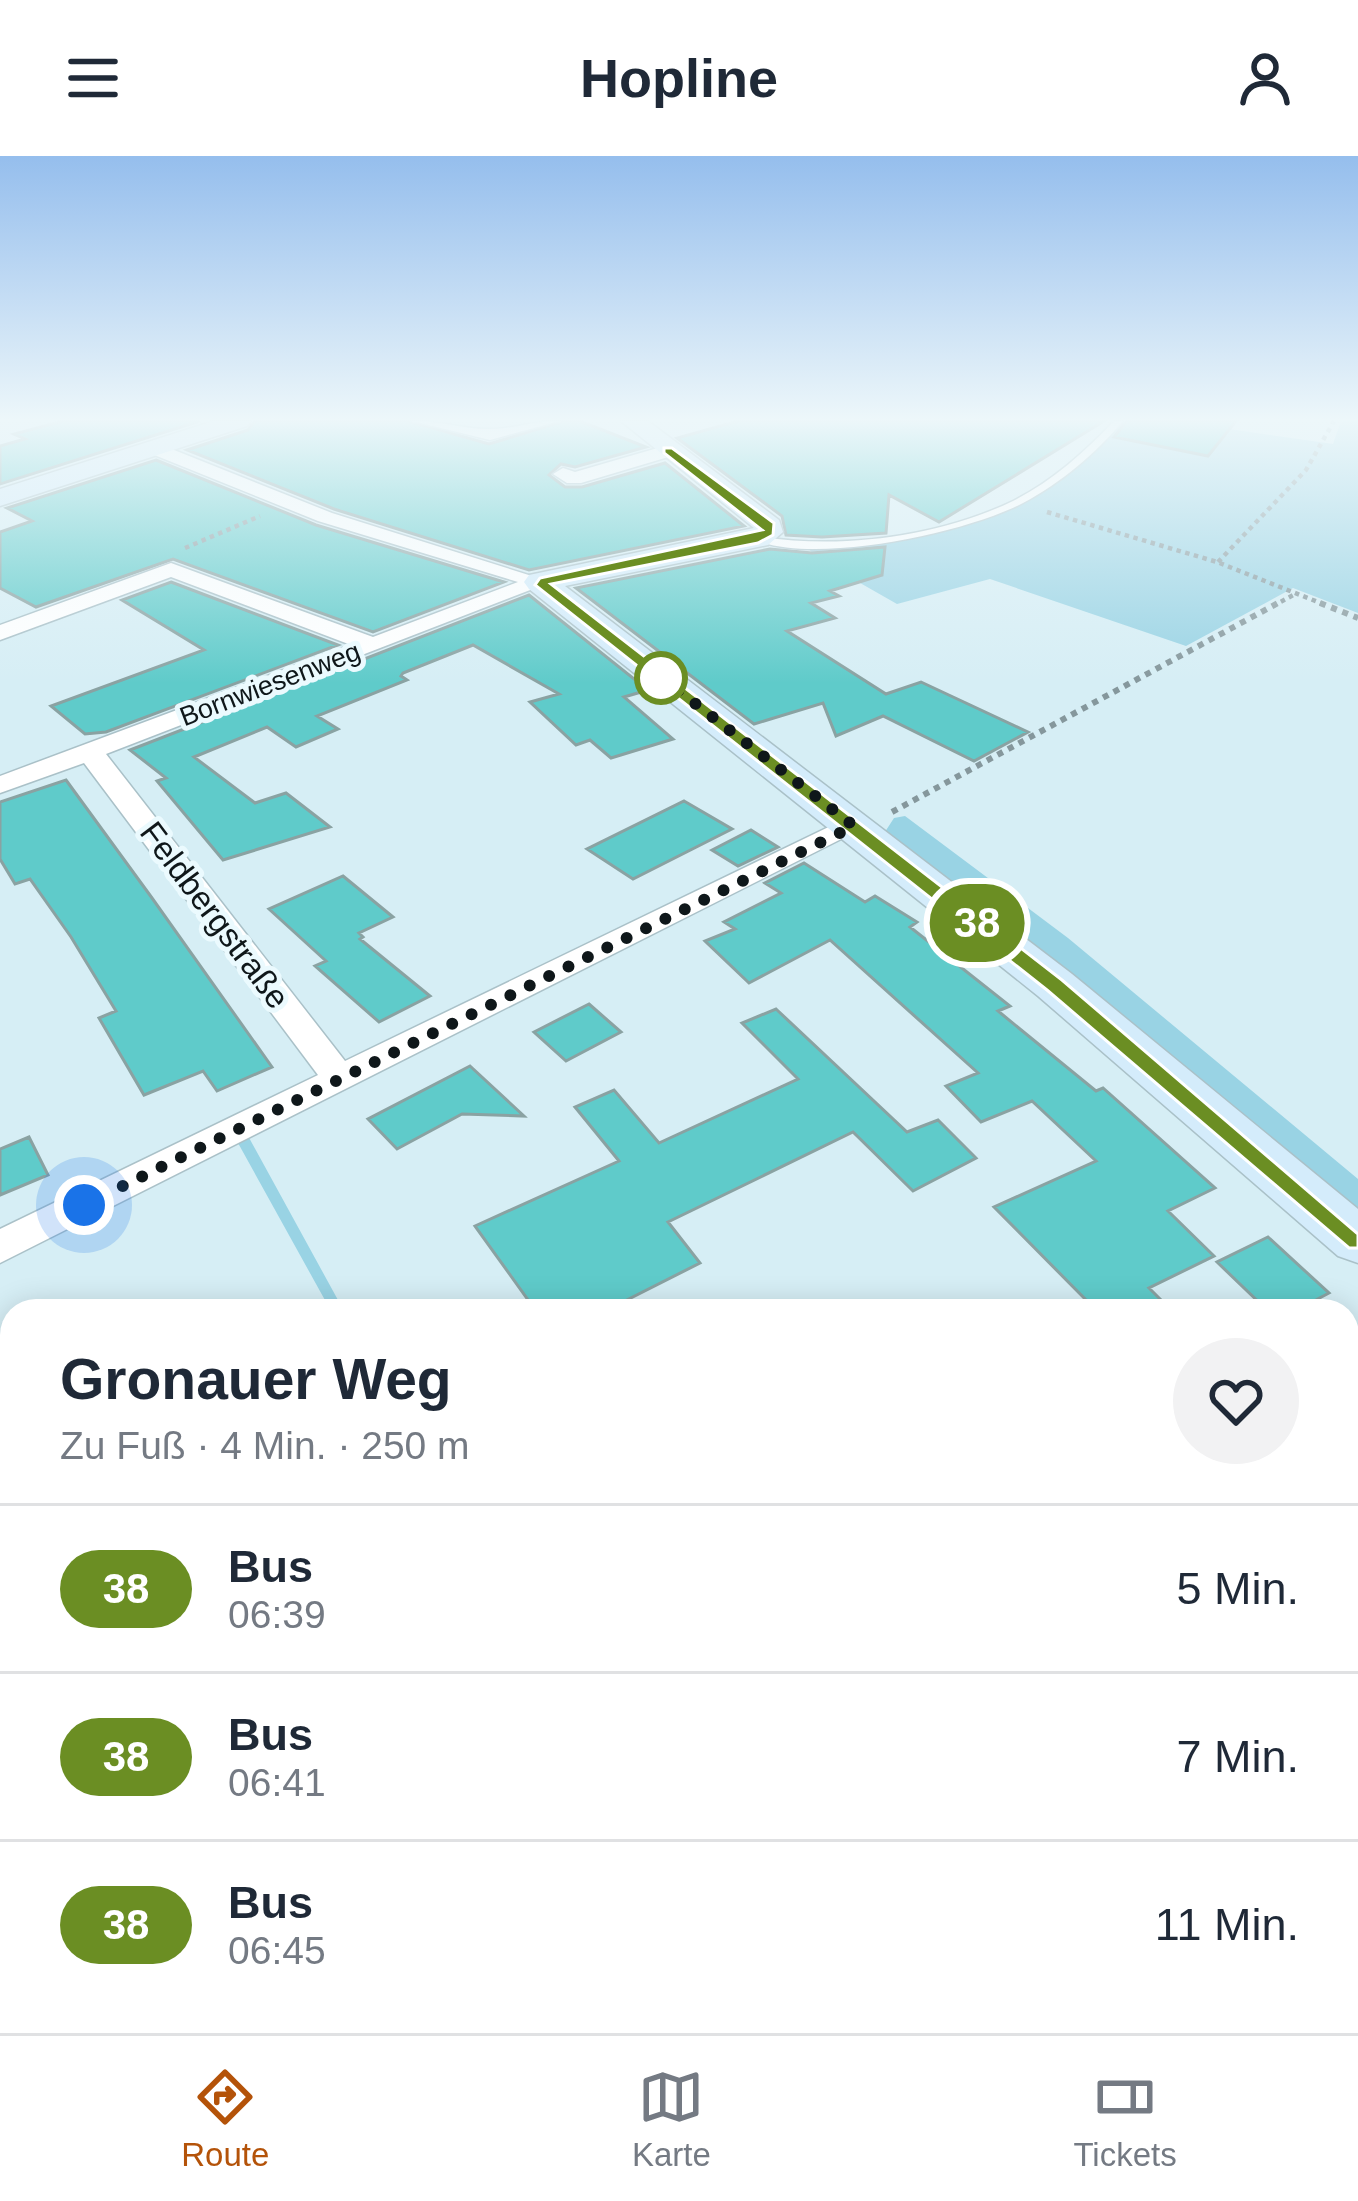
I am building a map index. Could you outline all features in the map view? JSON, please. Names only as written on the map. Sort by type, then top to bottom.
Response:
[{"type":"street","points":[[303,509],[540,582],[1055,985],[1358,1241]]},
{"type":"street","points":[[540,582],[758,538],[770,526],[746,509]]},
{"type":"street","points":[[139,558],[176,560],[373,645]]},
{"type":"street","points":[[0,633],[176,560]]},
{"type":"street","name":"Bornwiesenweg","points":[[0,785],[540,582]]},
{"type":"street","name":"Feldbergstraße","points":[[91,753],[339,1078]]},
{"type":"street","points":[[0,1247],[854,826]]},
{"type":"lane","points":[[758,538],[810,545],[901,535],[996,509]]},
{"type":"path","points":[[176,560],[279,509]]},
{"type":"path","points":[[1035,509],[1217,562],[1358,618]]},
{"type":"path","points":[[1217,562],[1269,509]]},
{"type":"path","points":[[854,826],[887,814],[1297,593]]},
{"type":"shaded area","points":[[997,509],[1358,509],[1358,613],[1293,588],[1186,646],[990,579],[897,604],[818,559],[808,548],[899,535]]},
{"type":"shaded area","points":[[905,816],[1068,938],[1358,1179],[1358,1220],[883,835],[894,818]]},
{"type":"shaded area","points":[[247,1134],[337,1299],[324,1299],[238,1143],[0,1263]]},
{"type":"building","points":[[8,509],[276,509],[504,582],[373,632],[173,559],[36,607],[0,588],[0,532],[32,521]]},
{"type":"building","points":[[334,509],[722,509],[744,526],[529,570]]},
{"type":"building","points":[[772,509],[888,509],[886,533],[786,535],[782,516]]},
{"type":"building","points":[[914,509],[961,509],[939,522]]},
{"type":"building","points":[[885,547],[882,575],[830,591],[839,596],[811,603],[835,618],[787,631],[886,694],[921,682],[1028,732],[974,761],[883,716],[836,736],[823,703],[754,724],[576,588],[770,549],[812,553]]},
{"type":"building","points":[[171,582],[338,645],[106,732],[85,734],[51,706],[204,650],[122,600]]},
{"type":"building","points":[[529,595],[648,690],[624,697],[673,739],[611,758],[590,740],[576,745],[530,702],[559,694],[473,645],[403,673],[407,680],[317,716],[338,729],[296,747],[267,727],[194,757],[255,803],[286,793],[330,827],[223,860],[157,781],[166,778],[130,750]]},
{"type":"building","points":[[66,780],[272,1067],[217,1091],[203,1071],[144,1095],[99,1018],[116,1011],[71,937],[30,879],[15,884],[0,859],[0,802]]},
{"type":"building","points":[[684,801],[732,829],[633,879],[587,849]]},
{"type":"building","points":[[751,830],[778,847],[738,866],[712,850]]},
{"type":"building","points":[[804,863],[865,902],[875,896],[917,922],[910,927],[1010,1006],[998,1011],[1096,1091],[1103,1088],[1215,1188],[1168,1211],[1214,1256],[1149,1288],[1160,1299],[1085,1299],[994,1207],[1096,1161],[1032,1101],[981,1122],[946,1086],[978,1073],[830,940],[749,983],[705,941],[735,929],[724,922],[781,893],[765,883]]},
{"type":"building","points":[[343,876],[393,917],[359,933],[360,939],[430,996],[379,1022],[315,966],[326,961],[269,909]]},
{"type":"building","points":[[589,1004],[621,1032],[566,1061],[534,1032]]},
{"type":"building","points":[[776,1009],[907,1132],[938,1120],[976,1158],[913,1191],[853,1132],[668,1222],[700,1263],[629,1299],[527,1299],[475,1226],[619,1161],[575,1107],[614,1090],[659,1143],[798,1079],[742,1023]]},
{"type":"building","points":[[470,1066],[524,1116],[462,1114],[397,1149],[368,1119]]},
{"type":"building","points":[[29,1137],[48,1175],[0,1195],[0,1149]]},
{"type":"building","points":[[1268,1237],[1329,1293],[1318,1299],[1256,1299],[1217,1262]]},
{"type":"bus line","name":"38","points":[[746,509],[770,526],[765,536],[540,582],[1055,985],[1358,1241]]},
{"type":"route","points":[[84,1205],[854,826],[653,671],[661,678]]}]
